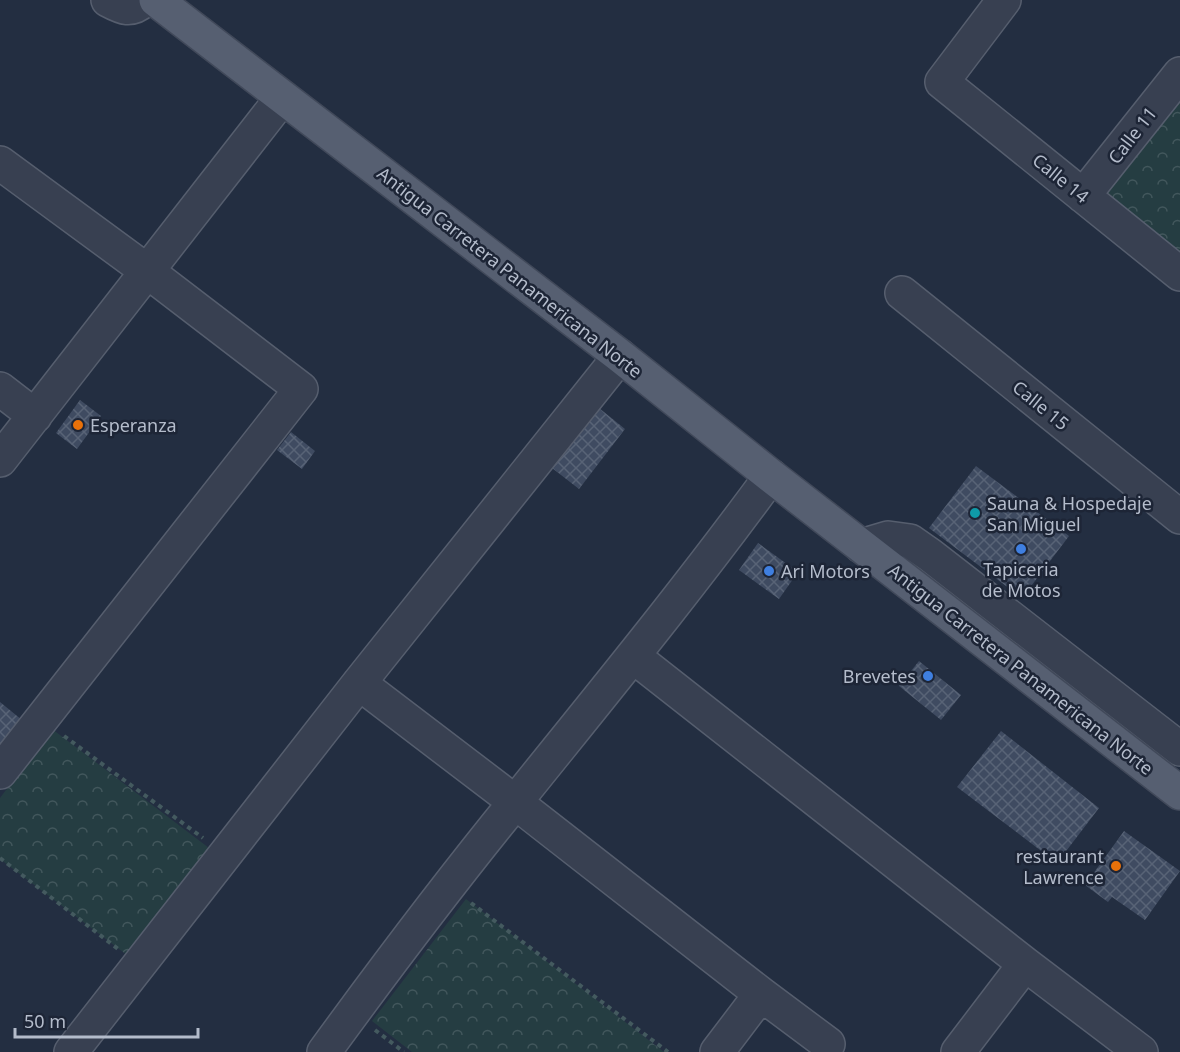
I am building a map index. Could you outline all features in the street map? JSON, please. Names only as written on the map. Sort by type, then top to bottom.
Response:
[{"type":"main road","name":"Antigua Carretera Panamericana Norte","points":[[156,0],[620,356],[1180,793]]},
{"type":"street","points":[[108,0],[124,8],[137,6],[144,0]]},
{"type":"street","name":"Calle 14","points":[[1004,0],[942,82],[1180,273]]},
{"type":"street","name":"Calle 11","points":[[1083,196],[1180,74]]},
{"type":"street","points":[[0,460],[282,98]]},
{"type":"street","points":[[0,164],[147,271],[301,388],[0,772]]},
{"type":"street","name":"Calle 15","points":[[902,293],[1180,517]]},
{"type":"street","points":[[71,1052],[358,683],[620,356]]},
{"type":"street","points":[[0,389],[35,416]]},
{"type":"street","points":[[324,1052],[449,887],[633,656],[771,476]]},
{"type":"street","name":"Antigua Carretera Panamericana Norte","points":[[861,546],[888,538],[910,541],[1180,749]]},
{"type":"street","points":[[633,656],[1141,1052]]},
{"type":"street","points":[[358,683],[828,1044]]},
{"type":"street","points":[[958,1052],[1025,963]]},
{"type":"street","points":[[717,1052],[761,994]]},
{"type":"path","points":[[42,719],[225,855]]},
{"type":"path","points":[[0,858],[139,965]]},
{"type":"path","points":[[449,887],[668,1052]]},
{"type":"path","points":[[353,1013],[404,1052]]},
{"type":"green space","points":[[1180,100],[1180,254],[1105,193]]},
{"type":"green space","points":[[52,729],[209,848],[127,955],[0,859],[0,798]]},
{"type":"green space","points":[[466,899],[664,1052],[412,1052],[372,1021]]},
{"type":"building","name":"Esperanza","points":[[80,400],[101,416],[77,449],[56,433]]},
{"type":"building","points":[[599,408],[625,429],[579,489],[552,468]]},
{"type":"building","points":[[291,432],[315,451],[302,469],[277,450]]},
{"type":"building","points":[[976,466],[1069,536],[1022,598],[929,528]]},
{"type":"building","name":"Ari Motors","points":[[758,543],[798,572],[779,599],[739,570]]},
{"type":"building","points":[[919,661],[961,695],[941,720],[899,686]]},
{"type":"building","points":[[0,702],[22,720],[0,748]]},
{"type":"building","points":[[1001,731],[1099,808],[1057,863],[957,787]]},
{"type":"building","points":[[1124,831],[1180,871],[1145,920],[1112,897],[1108,902],[1085,885]]},
{"type":"place","name":"Esperanza","points":[[78,425]]},
{"type":"place","name":"Sauna & Hospedaje San Miguel","points":[[975,513]]},
{"type":"place","name":"Tapiceria de Motos","points":[[1021,549]]},
{"type":"place","name":"Ari Motors","points":[[769,571]]},
{"type":"place","name":"Brevetes","points":[[928,676]]},
{"type":"place","name":"restaurant Lawrence","points":[[1116,866]]}]
